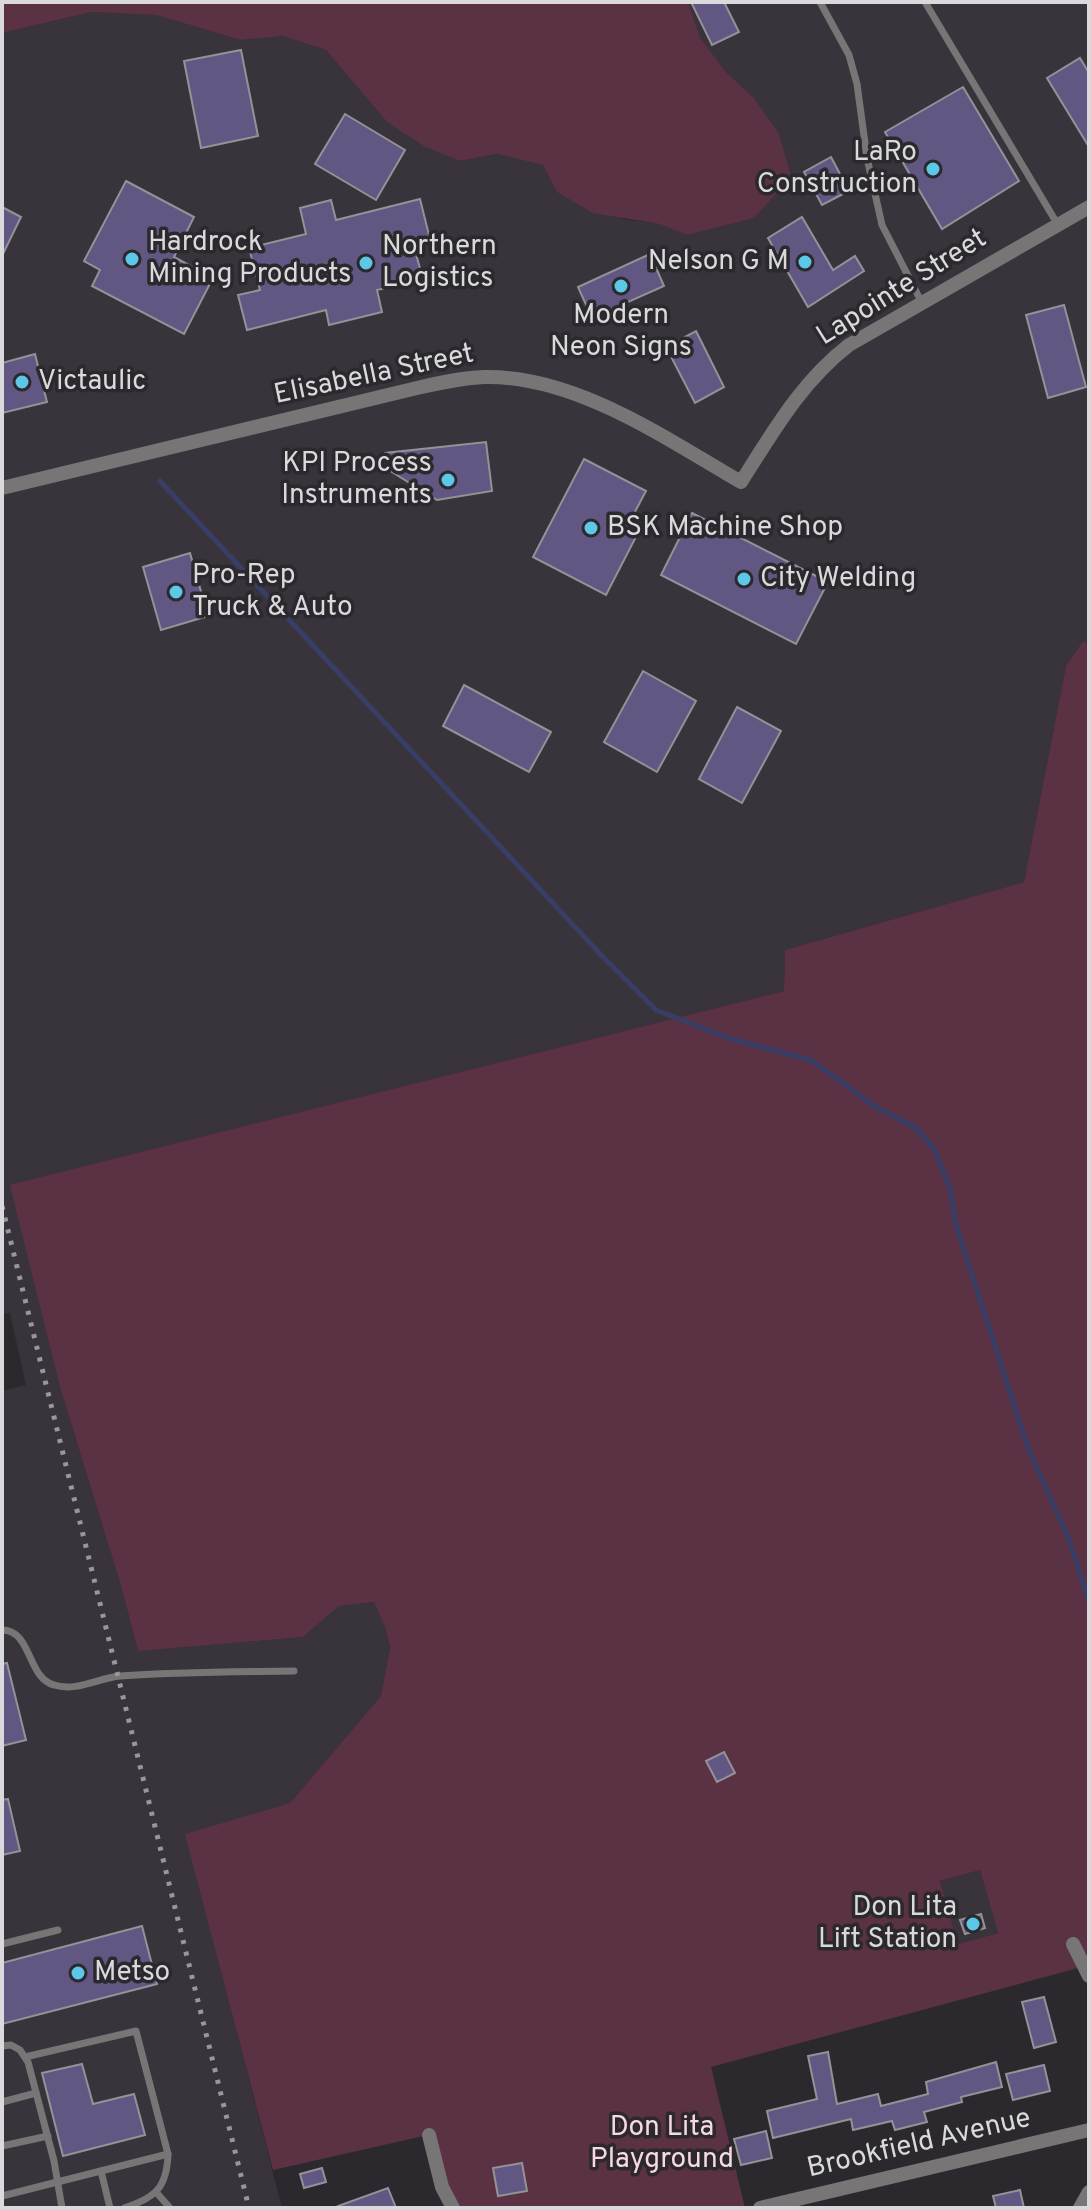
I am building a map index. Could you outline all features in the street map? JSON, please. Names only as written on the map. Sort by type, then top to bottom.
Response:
[{"type":"street","name":"Lapointe Street","points":[[741,482],[788,407],[827,362],[849,345],[1089,207]]},
{"type":"street","name":"Elisabella Street","points":[[2,488],[417,388],[482,377],[547,386],[612,409],[741,482]]},
{"type":"street","points":[[1073,1944],[1089,1976]]},
{"type":"street","name":"Brookfield Avenue","points":[[760,2208],[1089,2130]]},
{"type":"street","points":[[429,2135],[442,2187],[453,2208]]},
{"type":"street","points":[[1080,2208],[1089,2192]]},
{"type":"lane","points":[[820,2],[849,55],[882,225],[922,303]]},
{"type":"lane","points":[[925,2],[1058,225]]},
{"type":"lane","points":[[2,1630],[9,1630],[20,1638],[46,1682],[70,1688],[116,1676],[294,1671]]},
{"type":"lane","points":[[2,1944],[58,1930]]},
{"type":"lane","points":[[25,2057],[136,2031],[168,2154],[168,2172],[153,2196],[124,2208]]},
{"type":"lane","points":[[2,2046],[11,2045],[25,2057],[48,2136],[62,2208]]},
{"type":"lane","points":[[2,2102],[36,2093]]},
{"type":"lane","points":[[2,2146],[48,2136]]},
{"type":"lane","points":[[2,2196],[168,2154]]},
{"type":"lane","points":[[101,2171],[110,2208]]},
{"type":"lane","points":[[156,2192],[170,2208]]},
{"type":"shaded area","points":[[688,2],[1089,2],[1089,644],[1083,641],[1066,666],[1024,882],[785,950],[784,991],[11,1186],[60,1387],[138,1651],[303,1637],[339,1606],[374,1602],[390,1647],[381,1696],[290,1803],[186,1834],[282,2208],[2,2208],[2,1391],[26,1385],[10,1313],[2,1314],[2,33],[91,12],[156,15],[241,40],[283,36],[326,50],[387,122],[460,161],[497,154],[543,165],[557,192],[623,219],[659,224],[687,235],[754,218],[753,97],[725,71],[700,37]]},
{"type":"shaded area","points":[[980,1870],[998,1933],[958,1944],[940,1881]]},
{"type":"green space","points":[[2,2],[688,2],[700,37],[725,71],[753,97],[779,134],[791,177],[754,218],[687,235],[659,224],[593,213],[557,192],[543,165],[497,154],[460,161],[424,146],[387,122],[326,50],[283,36],[241,40],[156,15],[91,12],[2,33]]},
{"type":"green space","name":"Don Lita Playground","points":[[1083,641],[1089,644],[1089,1965],[711,2067],[745,2208],[451,2208],[428,2135],[273,2170],[185,1834],[290,1803],[381,1696],[390,1647],[385,1627],[374,1602],[339,1606],[303,1637],[138,1651],[60,1387],[10,1185],[784,991],[785,950],[1024,882],[1066,666]],"holes":[[[980,1870],[998,1933],[958,1944],[940,1881]]]},
{"type":"building","points":[[691,2],[724,2],[739,32],[712,45]]},
{"type":"building","points":[[241,50],[258,136],[201,148],[184,61]]},
{"type":"building","points":[[1080,58],[1089,73],[1089,147],[1047,78]]},
{"type":"building","points":[[963,87],[1019,181],[942,229],[885,132]]},
{"type":"building","points":[[345,114],[405,150],[376,200],[315,164]]},
{"type":"building","points":[[831,157],[849,191],[822,205],[804,172]]},
{"type":"building","name":"Hardrock Mining Products","points":[[126,181],[194,217],[174,257],[213,278],[184,334],[92,286],[100,270],[84,261]]},
{"type":"building","name":"Northern Logistics","points":[[420,199],[431,243],[414,247],[423,279],[377,290],[382,312],[329,325],[326,310],[247,330],[238,295],[260,290],[249,248],[306,234],[300,208],[331,200],[336,220]]},
{"type":"building","points":[[2,207],[21,217],[2,256]]},
{"type":"building","name":"Nelson G M","points":[[802,217],[833,270],[855,256],[864,271],[808,307],[768,238]]},
{"type":"building","name":"Modern Neon Signs","points":[[650,254],[664,286],[592,318],[578,287]]},
{"type":"building","points":[[1064,305],[1086,387],[1048,398],[1026,315]]},
{"type":"building","points":[[696,331],[724,387],[695,403],[666,347]]},
{"type":"building","name":"Victaulic","points":[[35,354],[47,402],[2,413],[2,363]]},
{"type":"building","name":"KPI Process Instruments","points":[[486,442],[492,491],[437,500],[387,469],[385,453]]},
{"type":"building","name":"BSK Machine Shop","points":[[584,459],[646,491],[628,525],[639,531],[606,595],[533,557]]},
{"type":"building","name":"City Welding","points":[[692,513],[828,582],[796,644],[661,575]]},
{"type":"building","name":"Pro-Rep Truck & Auto","points":[[190,553],[208,616],[161,630],[143,567]]},
{"type":"building","points":[[643,671],[696,701],[657,772],[604,742]]},
{"type":"building","points":[[464,685],[551,732],[529,772],[443,726]]},
{"type":"building","points":[[737,707],[781,731],[742,803],[699,779]]},
{"type":"building","points":[[7,1663],[26,1740],[2,1746],[2,1664]]},
{"type":"building","points":[[724,1752],[735,1773],[717,1782],[706,1761]]},
{"type":"building","points":[[8,1799],[20,1851],[2,1855],[2,1800]]},
{"type":"building","name":"Don Lita Lift Station","points":[[981,1914],[985,1928],[965,1934],[960,1920]]},
{"type":"building","name":"Metso","points":[[142,1926],[157,1984],[2,2024],[2,1963]]},
{"type":"building","points":[[1044,1997],[1056,2042],[1034,2048],[1022,2002]]},
{"type":"building","points":[[828,2052],[837,2104],[878,2094],[881,2106],[928,2094],[926,2082],[996,2062],[1002,2087],[961,2097],[962,2102],[924,2112],[927,2122],[895,2130],[892,2121],[853,2130],[851,2119],[773,2138],[767,2111],[817,2099],[808,2056]]},
{"type":"building","points":[[82,2064],[93,2104],[134,2094],[145,2135],[63,2156],[42,2073]]},
{"type":"building","points":[[1044,2065],[1050,2091],[1013,2100],[1006,2074]]},
{"type":"building","points":[[766,2131],[772,2158],[741,2165],[734,2139]]},
{"type":"building","points":[[522,2163],[527,2191],[498,2196],[493,2168]]},
{"type":"building","points":[[322,2168],[326,2182],[304,2188],[300,2174]]},
{"type":"building","points":[[388,2188],[396,2208],[338,2206]]},
{"type":"building","points":[[1020,2190],[1024,2208],[996,2208],[993,2196]]},
{"type":"waterway","points":[[160,481],[656,1010],[731,1039],[811,1060],[877,1108],[915,1127],[934,1149],[950,1188],[956,1225],[1028,1448],[1068,1537],[1089,1602]]},
{"type":"railway","points":[[2,1206],[249,2208]]},
{"type":"place","name":"LaRo Construction","points":[[933,169]]},
{"type":"place","name":"Hardrock Mining Products","points":[[132,259]]},
{"type":"place","name":"Nelson G M","points":[[805,262]]},
{"type":"place","name":"Northern Logistics","points":[[366,263]]},
{"type":"place","name":"Modern Neon Signs","points":[[621,286]]},
{"type":"place","name":"Victaulic","points":[[22,382]]},
{"type":"place","name":"KPI Process Instruments","points":[[448,480]]},
{"type":"place","name":"BSK Machine Shop","points":[[591,528]]},
{"type":"place","name":"City Welding","points":[[744,579]]},
{"type":"place","name":"Pro-Rep Truck & Auto","points":[[176,592]]},
{"type":"place","name":"Don Lita Lift Station","points":[[973,1924]]},
{"type":"place","name":"Metso","points":[[78,1973]]}]
